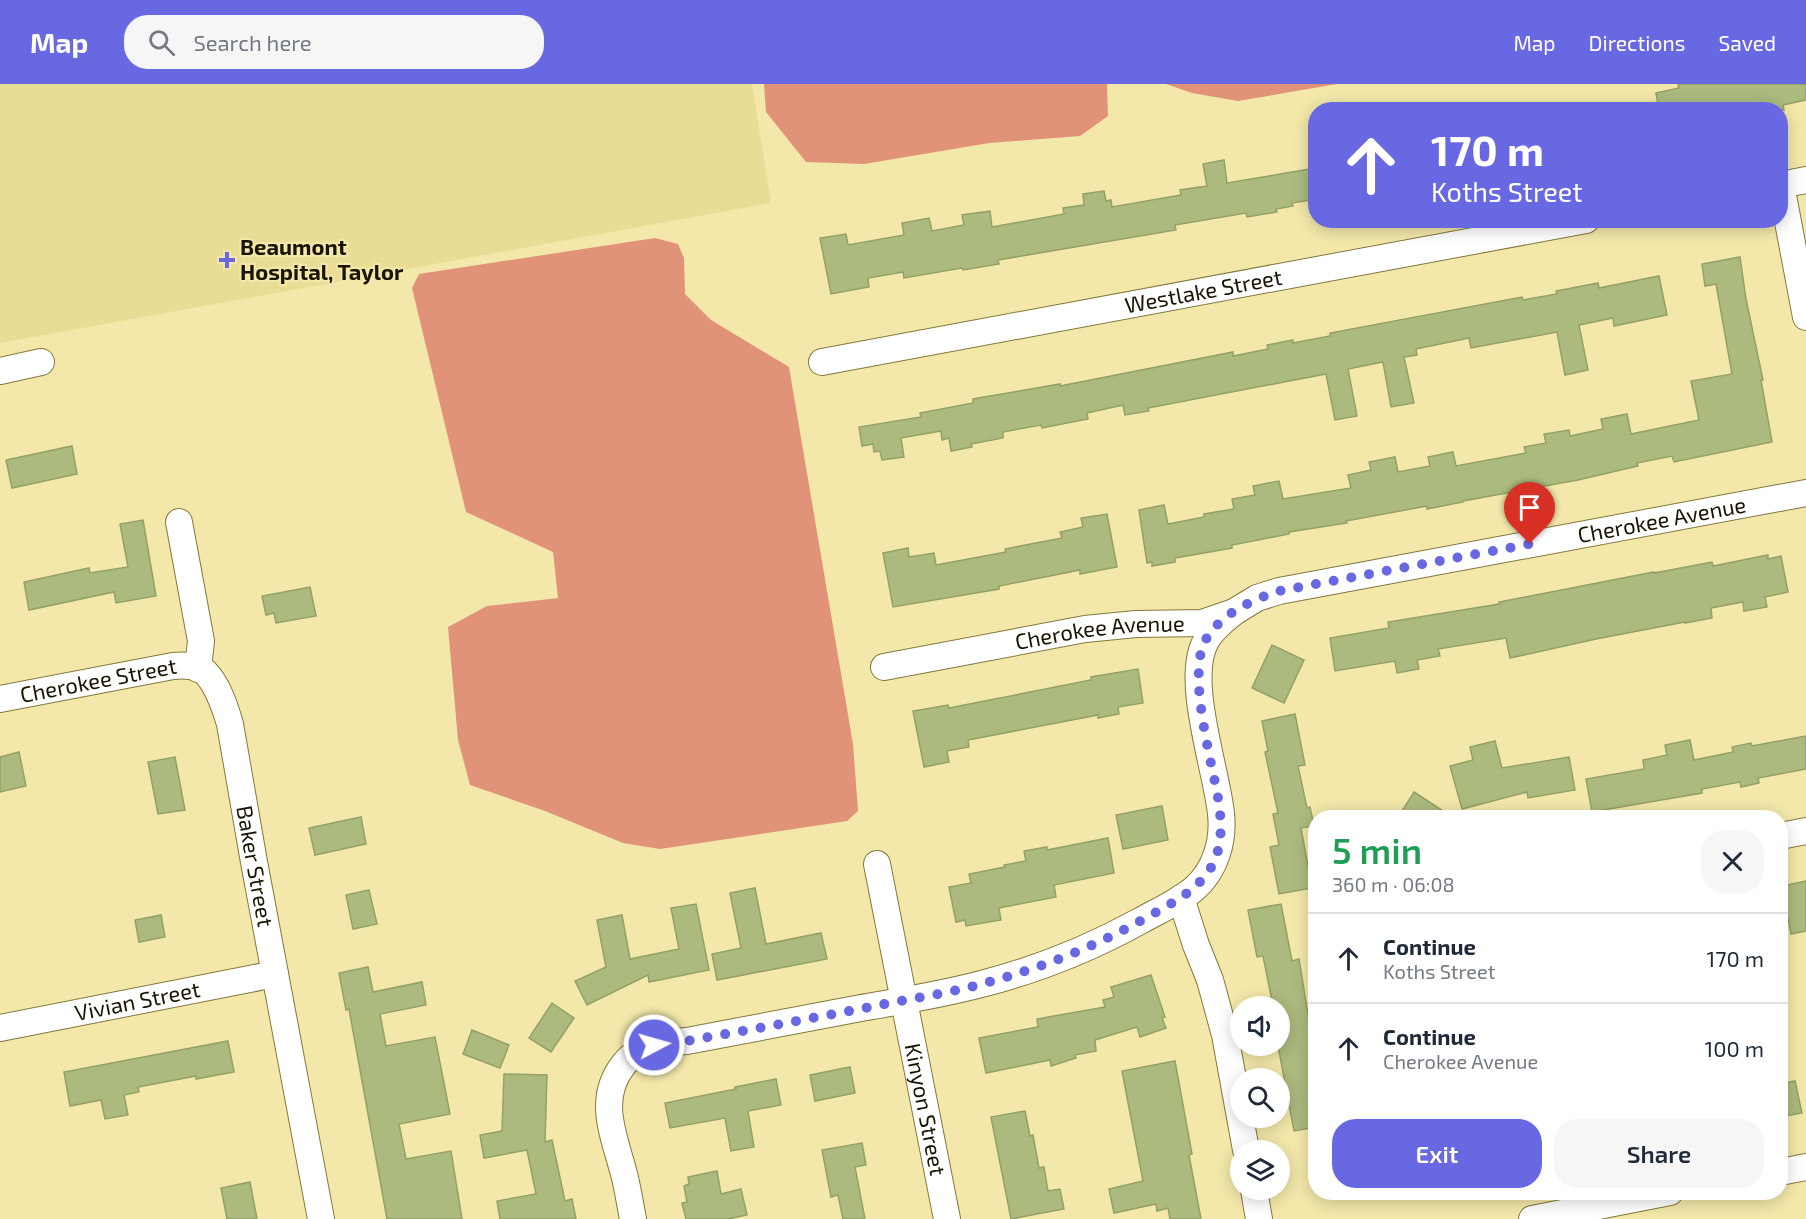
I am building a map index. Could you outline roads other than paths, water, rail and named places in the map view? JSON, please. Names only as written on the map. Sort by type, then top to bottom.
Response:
[{"type":"street","points":[[1788,184],[1806,180]]},
{"type":"street","points":[[1788,222],[1806,317]]},
{"type":"street","name":"Westlake Street","points":[[822,362],[1543,228]]},
{"type":"street","points":[[0,371],[41,362]]},
{"type":"street","name":"Cherokee Avenue","points":[[884,667],[1085,629],[1136,624],[1202,623],[1234,612],[1257,598],[1279,591],[1806,493]]},
{"type":"street","points":[[179,522],[201,642],[198,669]]},
{"type":"street","points":[[633,1219],[608,1104],[610,1088],[616,1073],[639,1051],[654,1045],[687,1041],[984,984],[1047,964],[1119,933],[1195,888],[1208,873],[1221,840],[1221,815],[1201,708],[1200,660],[1205,642],[1216,627],[1234,612]]},
{"type":"street","name":"Cherokee Street","points":[[0,699],[173,666],[184,665],[198,669]]},
{"type":"street","name":"Baker Street","points":[[198,669],[204,671],[212,682],[223,703],[230,724],[321,1219]]},
{"type":"street","points":[[1788,834],[1806,831]]},
{"type":"street","name":"Kinyon Street","points":[[878,864],[947,1219]]},
{"type":"street","points":[[1181,898],[1210,980],[1222,1024],[1244,1140]]},
{"type":"street","name":"Vivian Street","points":[[0,1028],[275,974]]},
{"type":"street","points":[[1788,1170],[1806,1167]]},
{"type":"street","points":[[1256,1200],[1259,1219]]},
{"type":"street","points":[[1532,1219],[1556,1203],[1587,1200]]},
{"type":"place","name":"Beaumont Hospital, Taylor","points":[[227,260]]}]
